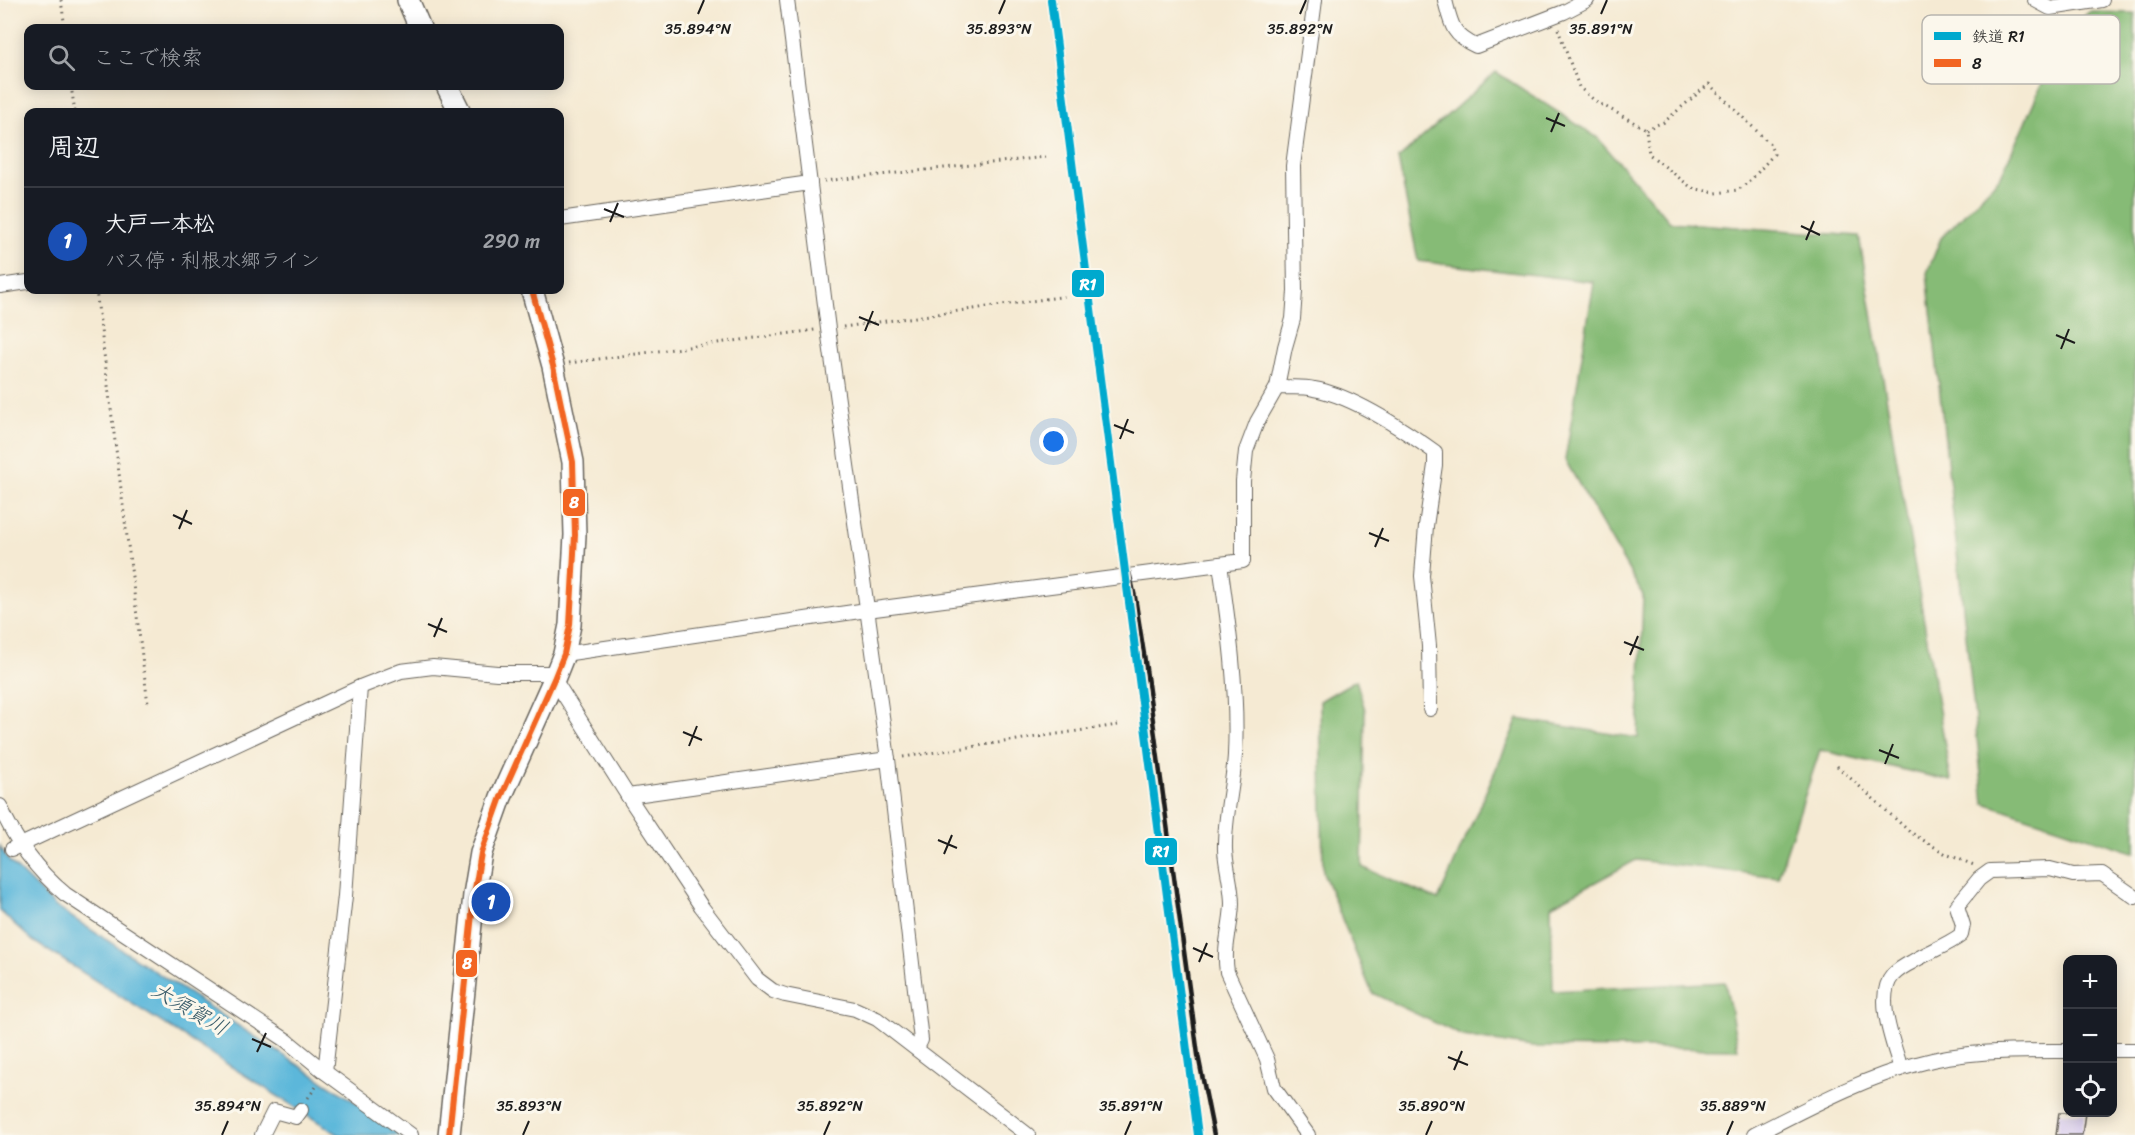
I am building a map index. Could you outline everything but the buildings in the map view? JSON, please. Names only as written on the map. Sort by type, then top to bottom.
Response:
[{"type":"highway","points":[[408,0],[418,24]]},
{"type":"highway","points":[[449,90],[458,108]]},
{"type":"highway","points":[[449,1135],[474,895],[481,853],[501,796],[558,669],[570,625],[574,568],[573,462],[553,366],[533,294]]},
{"type":"street","points":[[787,0],[828,328],[888,759],[921,1040],[917,1048]]},
{"type":"street","points":[[15,847],[360,687],[401,671],[433,668],[498,673],[558,669],[867,610],[1243,561],[1243,481],[1246,451],[1257,422],[1277,387],[1293,319],[1295,291],[1293,166],[1315,0]]},
{"type":"street","points":[[1445,0],[1453,30],[1465,41],[1476,46],[1587,0]]},
{"type":"street","points":[[2035,0],[2050,8],[2102,0]]},
{"type":"street","points":[[564,218],[810,183]]},
{"type":"street","points":[[0,286],[24,283]]},
{"type":"street","points":[[1277,387],[1314,388],[1335,395],[1379,416],[1435,452],[1422,576],[1430,646],[1430,709]]},
{"type":"street","points":[[1220,564],[1230,636],[1235,706],[1235,756],[1226,823],[1225,850],[1232,905],[1227,935],[1227,972],[1267,1059],[1274,1088],[1308,1135]]},
{"type":"street","points":[[558,669],[628,796],[701,906],[757,979],[773,991],[855,1009],[877,1019],[1028,1135]]},
{"type":"street","points":[[325,1072],[345,896],[360,687]]},
{"type":"street","points":[[628,796],[888,759]]},
{"type":"street","points":[[0,806],[15,847],[64,894],[286,1040],[325,1072],[411,1135]]},
{"type":"street","points":[[1901,1069],[1884,1008],[1887,986],[1893,975],[1913,961],[1961,935],[1963,925],[1957,906],[1979,879],[1990,871],[2050,869],[2073,875],[2102,874],[2135,897]]},
{"type":"street","points":[[2117,1050],[2135,1050]]},
{"type":"street","points":[[1754,1135],[1814,1105],[1901,1069],[1925,1062],[1971,1055],[2063,1051]]},
{"type":"street","points":[[262,1135],[274,1111],[296,1117],[301,1110]]},
{"type":"path","points":[[61,0],[64,24]]},
{"type":"path","points":[[1554,15],[1579,87],[1595,101],[1646,129]]},
{"type":"path","points":[[1709,84],[1769,143],[1774,154],[1751,180],[1738,190],[1716,193],[1692,189],[1648,154],[1646,129],[1664,122],[1709,84]]},
{"type":"path","points":[[72,90],[74,108]]},
{"type":"path","points":[[810,183],[1046,157]]},
{"type":"path","points":[[97,294],[148,704]]},
{"type":"path","points":[[553,366],[1067,297]]},
{"type":"path","points":[[888,759],[1118,725]]},
{"type":"path","points":[[1837,766],[1910,832],[1946,854],[1990,871]]},
{"type":"path","points":[[301,1110],[325,1072]]},
{"type":"green space","points":[[2089,12],[2135,13],[2135,853],[1984,803],[1927,273],[1941,238],[2001,176],[2042,84],[2120,84],[2120,15],[2086,15]]},
{"type":"green space","points":[[1496,72],[1598,138],[1670,222],[1859,236],[1951,781],[1820,750],[1778,877],[1636,860],[1551,906],[1553,991],[1725,982],[1738,1049],[1532,1047],[1463,1036],[1372,993],[1323,872],[1320,701],[1356,680],[1365,710],[1362,867],[1438,900],[1518,719],[1638,738],[1643,595],[1565,460],[1594,282],[1418,261],[1398,159]]},
{"type":"water","name":"大須賀川","points":[[0,846],[9,861],[56,907],[406,1135],[339,1135],[33,941],[0,911]]},
{"type":"railway","points":[[1119,529],[1135,597],[1144,654],[1198,1055],[1214,1135]]},
{"type":"rail line","name":"R1","points":[[1051,0],[1198,1135]]},
{"type":"transit line","name":"8","points":[[449,1135],[474,895],[481,853],[501,797],[564,654],[570,625],[575,535],[573,462],[553,366],[533,294]]},
{"type":"place","name":"大戸一本松","points":[[491,902]]}]
